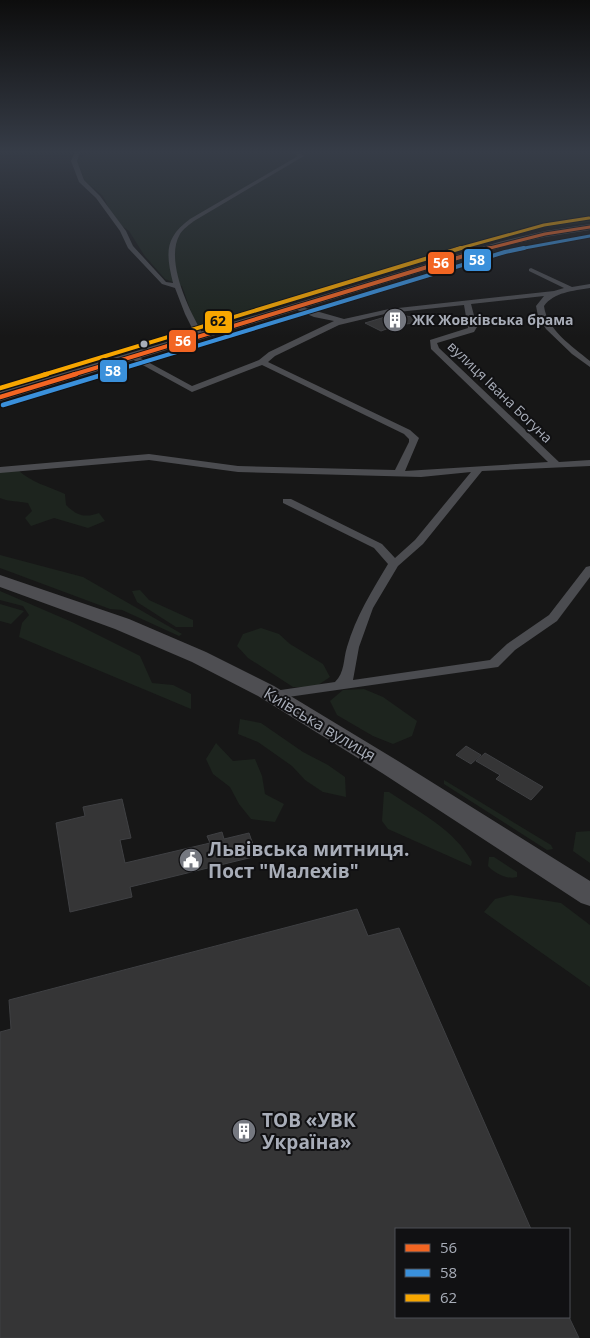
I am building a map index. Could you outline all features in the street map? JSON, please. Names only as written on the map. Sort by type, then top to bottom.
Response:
[{"type":"highway","points":[[0,397],[521,239],[590,227]]},
{"type":"highway","name":"Київська вулиця","points":[[0,581],[148,636],[199,658],[274,695],[590,895]]},
{"type":"street","points":[[110,212],[123,231],[130,247],[164,283],[178,287]]},
{"type":"street","points":[[200,336],[185,308],[178,287],[170,249],[176,234],[192,220],[205,212]]},
{"type":"street","points":[[531,270],[571,289]]},
{"type":"street","points":[[132,357],[192,389],[262,362],[272,354],[336,323],[389,311],[552,293],[590,286]]},
{"type":"street","points":[[552,293],[540,303],[541,317],[554,332],[590,365]]},
{"type":"street","name":"вулиця Івана Богуна","points":[[467,303],[473,327],[471,330],[433,342],[435,349],[556,464]]},
{"type":"street","points":[[298,307],[317,315],[344,321]]},
{"type":"street","points":[[262,362],[407,432],[414,438],[414,445],[402,462],[399,473]]},
{"type":"street","points":[[0,470],[149,457],[238,469],[421,474],[479,468],[590,463]]},
{"type":"street","points":[[339,686],[348,677],[353,647],[367,608],[394,564],[419,542],[479,468]]},
{"type":"street","points":[[287,500],[378,546],[394,564]]},
{"type":"street","points":[[274,695],[494,664],[511,647],[553,618],[590,569]]},
{"type":"shaded area","points":[[111,212],[590,212],[590,222],[542,228],[482,242],[197,329],[182,286],[165,279],[144,255],[129,231],[115,221]]},
{"type":"shaded area","points":[[18,470],[35,481],[65,494],[66,505],[74,512],[85,516],[99,513],[105,521],[88,528],[54,518],[31,526],[25,518],[32,511],[28,503],[0,498],[0,471]]},
{"type":"shaded area","points":[[0,555],[83,577],[182,634],[179,636],[122,610],[110,609],[0,568]]},
{"type":"shaded area","points":[[140,590],[149,600],[193,620],[193,627],[176,627],[137,602],[132,591]]},
{"type":"shaded area","points":[[0,591],[72,622],[140,656],[152,683],[173,685],[191,694],[191,709],[19,637],[22,623],[29,615],[23,606],[0,600]]},
{"type":"shaded area","points":[[0,604],[24,611],[11,624],[0,621]]},
{"type":"shaded area","points":[[261,628],[279,634],[290,644],[323,664],[330,677],[315,687],[293,687],[248,658],[237,646],[243,634]]},
{"type":"shaded area","points":[[364,689],[383,697],[417,721],[412,736],[393,744],[373,736],[337,715],[330,701],[343,690]]},
{"type":"shaded area","points":[[240,719],[261,723],[303,752],[328,765],[345,777],[346,797],[323,792],[305,780],[292,766],[258,742],[238,734]]},
{"type":"shaded area","points":[[216,743],[233,761],[255,759],[262,776],[265,794],[284,804],[275,822],[251,819],[239,804],[230,787],[213,774],[206,759]]},
{"type":"shaded area","points":[[444,780],[551,845],[553,849],[547,850],[444,784]]},
{"type":"shaded area","points":[[384,792],[389,792],[424,814],[446,831],[465,851],[472,862],[471,866],[388,829],[382,821]]},
{"type":"shaded area","points":[[590,831],[590,863],[573,851],[576,832]]},
{"type":"shaded area","points":[[489,857],[494,857],[517,872],[517,877],[505,877],[494,871],[488,866]]},
{"type":"shaded area","points":[[511,895],[561,903],[590,925],[590,987],[484,912],[495,899]]},
{"type":"building","name":"ЖК Жовківська брама","points":[[395,314],[423,319],[423,322],[397,325],[381,331],[365,323]]},
{"type":"building","points":[[466,746],[481,755],[471,764],[456,755]]},
{"type":"building","points":[[485,753],[543,787],[531,800],[496,779],[500,775],[476,761]]},
{"type":"building","points":[[122,799],[131,838],[120,840],[125,863],[210,843],[207,836],[222,832],[224,839],[249,833],[257,856],[130,887],[132,897],[70,912],[56,823],[85,816],[83,807]]},
{"type":"building","name":"ТОВ «УВК Україна»","points":[[357,909],[368,936],[399,928],[531,1228],[395,1228],[395,1318],[569,1318],[579,1338],[0,1338],[0,1032],[11,1029],[9,1000]]},
{"type":"transit line","name":"62","points":[[0,388],[500,236],[544,225],[589,218]]},
{"type":"transit line","name":"56","points":[[0,397],[503,244],[545,234],[590,227]]},
{"type":"transit line","name":"58","points":[[3,405],[505,252],[590,236]]},
{"type":"place","name":"ЖК Жовківська брама","points":[[395,320]]},
{"type":"place","name":"Львівська митниця. Пост \"Малехів\"","points":[[191,860]]},
{"type":"place","name":"ТОВ «УВК Україна»","points":[[244,1131]]}]
